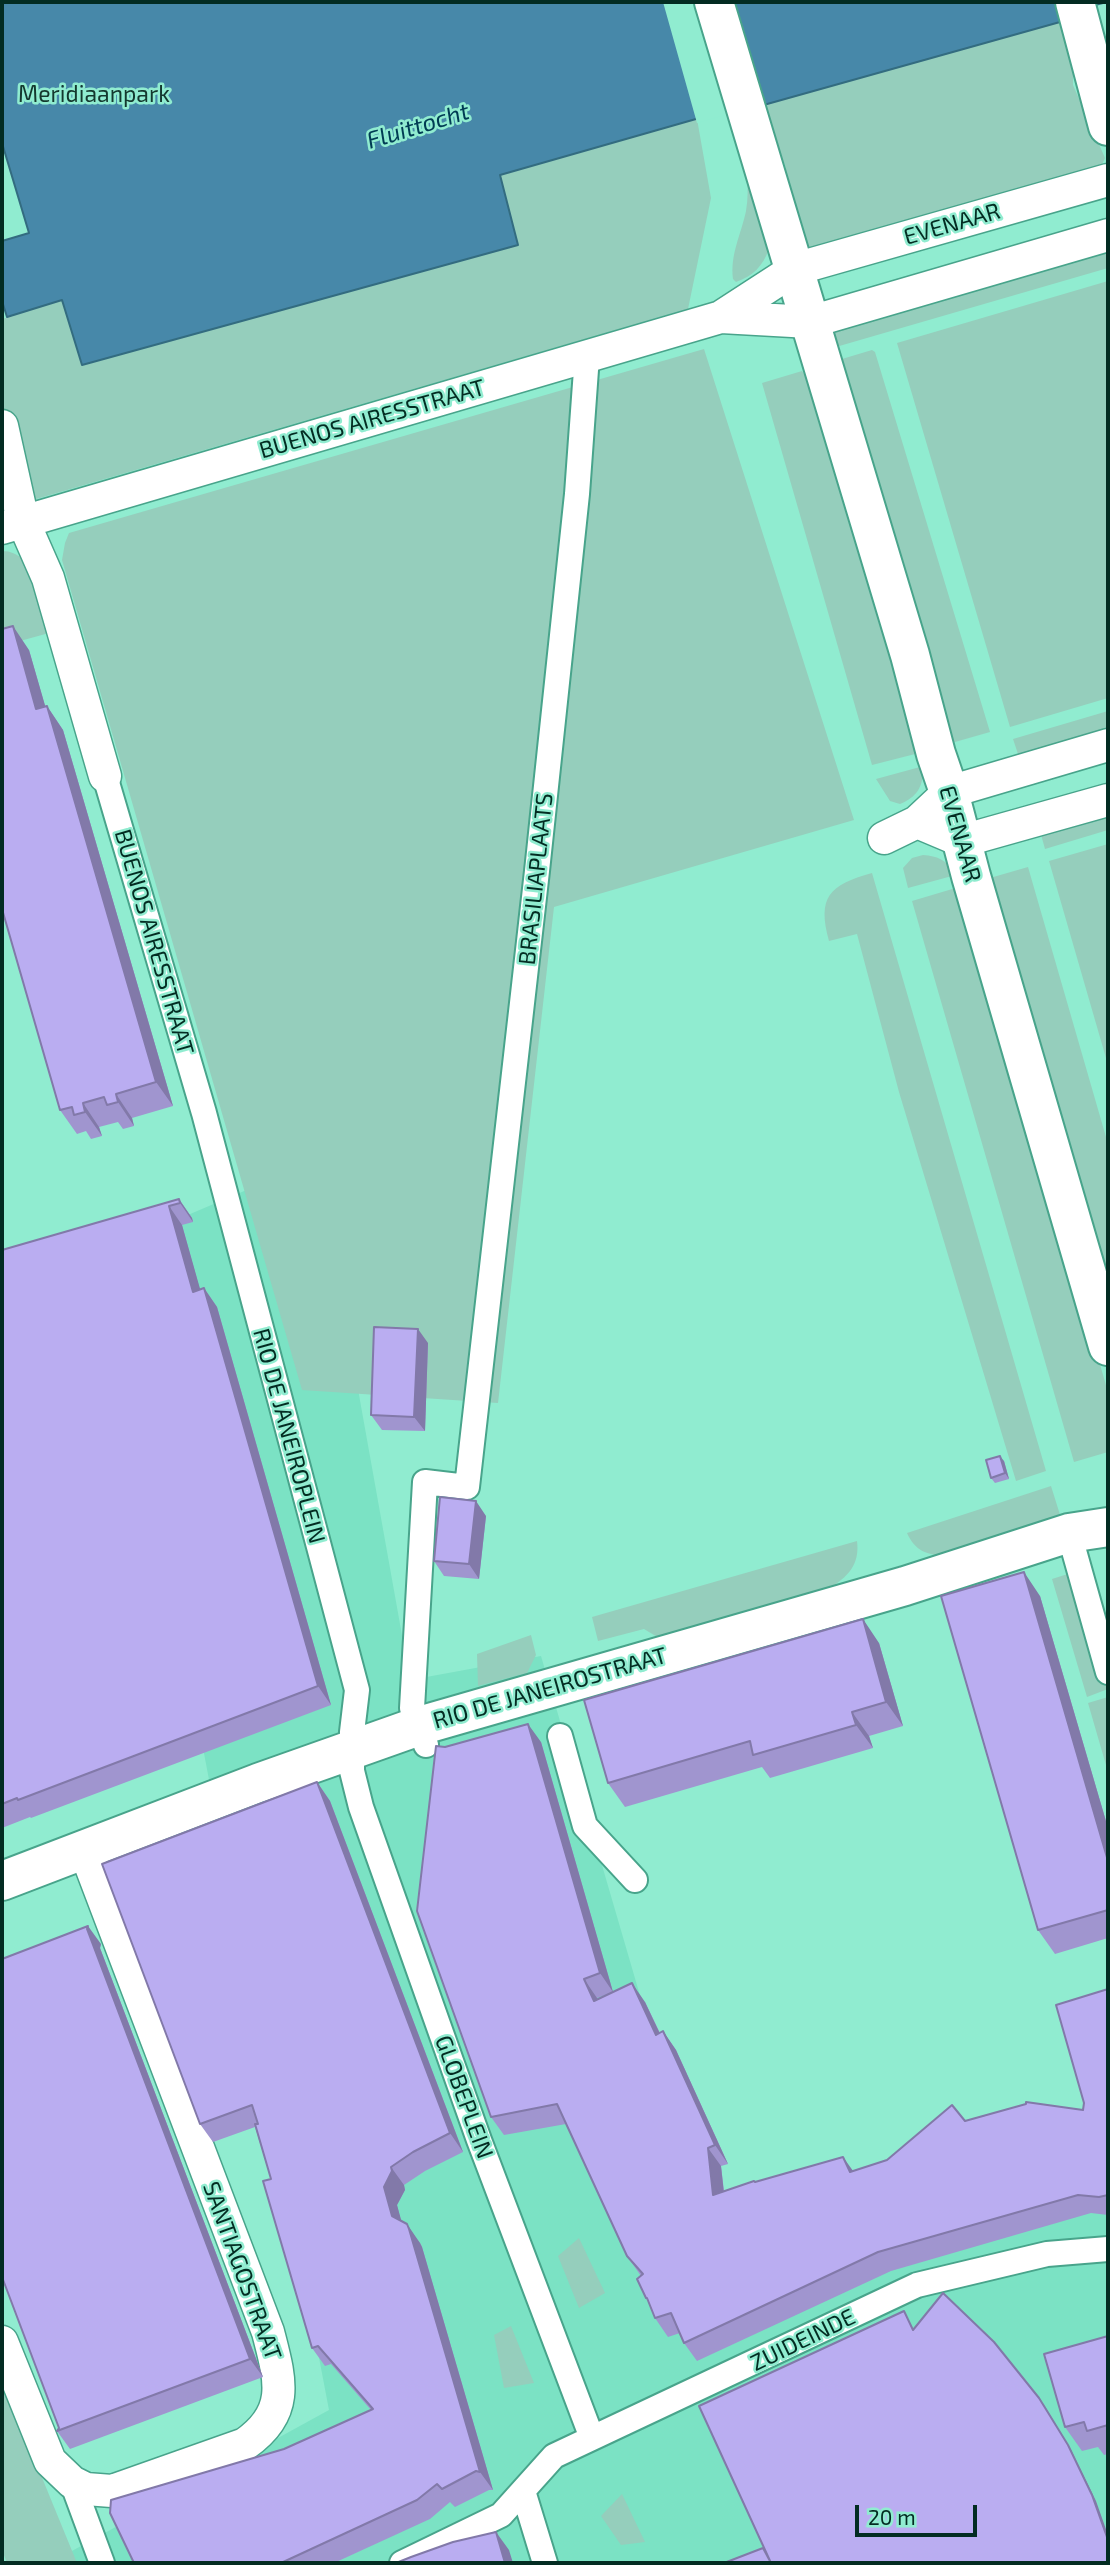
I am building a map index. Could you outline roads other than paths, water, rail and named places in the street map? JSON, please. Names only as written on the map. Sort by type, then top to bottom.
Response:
[{"type":"main road","name":"EVENAAR","points":[[714,2],[910,655],[936,754],[1108,1346]]},
{"type":"main road","points":[[1075,2],[1108,126]]},
{"type":"main road","name":"RIO DE JANEIROSTRAAT","points":[[2,1881],[352,1750],[422,1736],[1069,1534],[1108,1527]]},
{"type":"street","name":"EVENAAR","points":[[795,269],[1108,180]]},
{"type":"street","points":[[810,322],[1108,235]]},
{"type":"street","name":"BUENOS AIRESSTRAAT","points":[[206,1123],[48,578],[13,525],[720,317],[795,269]]},
{"type":"street","name":"BUENOS AIRESSTRAAT","points":[[720,317],[810,322]]},
{"type":"street","name":"BRASILIAPLAATS","points":[[422,1736],[412,1707],[425,1482],[467,1487],[570,561],[583,431],[587,356]]},
{"type":"street","points":[[2,426],[13,525]]},
{"type":"street","points":[[884,838],[916,822],[949,792],[1108,745]]},
{"type":"street","points":[[916,822],[962,841],[1108,800]]},
{"type":"street","name":"RIO DE JANEIROPLEIN","points":[[206,1123],[357,1690],[352,1750]]},
{"type":"street","points":[[1069,1534],[1108,1672]]},
{"type":"street","points":[[561,1736],[585,1826],[635,1881]]},
{"type":"street","name":"GLOBEPLEIN","points":[[352,1750],[352,1771],[361,1807],[479,2140],[592,2438]]},
{"type":"street","name":"SANTIAGOSTRAAT","points":[[72,2482],[86,2488],[112,2491],[245,2444],[258,2435],[271,2420],[278,2403],[280,2382],[268,2332],[84,1849]]},
{"type":"street","name":"ZUIDEINDE","points":[[592,2438],[688,2394],[914,2276],[1047,2254],[1108,2249]]},
{"type":"street","points":[[2,2342],[45,2450],[58,2471],[72,2482],[102,2563]]},
{"type":"street","points":[[402,2563],[501,2515],[554,2456],[592,2438]]},
{"type":"street","points":[[523,2491],[545,2563]]},
{"type":"water","name":"Fluittocht","points":[[2,2],[1107,2],[1091,6],[1060,22],[760,106],[724,111],[500,175],[518,245],[82,365],[62,300],[7,317],[2,301],[2,241],[29,233],[2,143]]},
{"type":"park label","name":"Meridiaanpark","points":[[94,94]]}]
